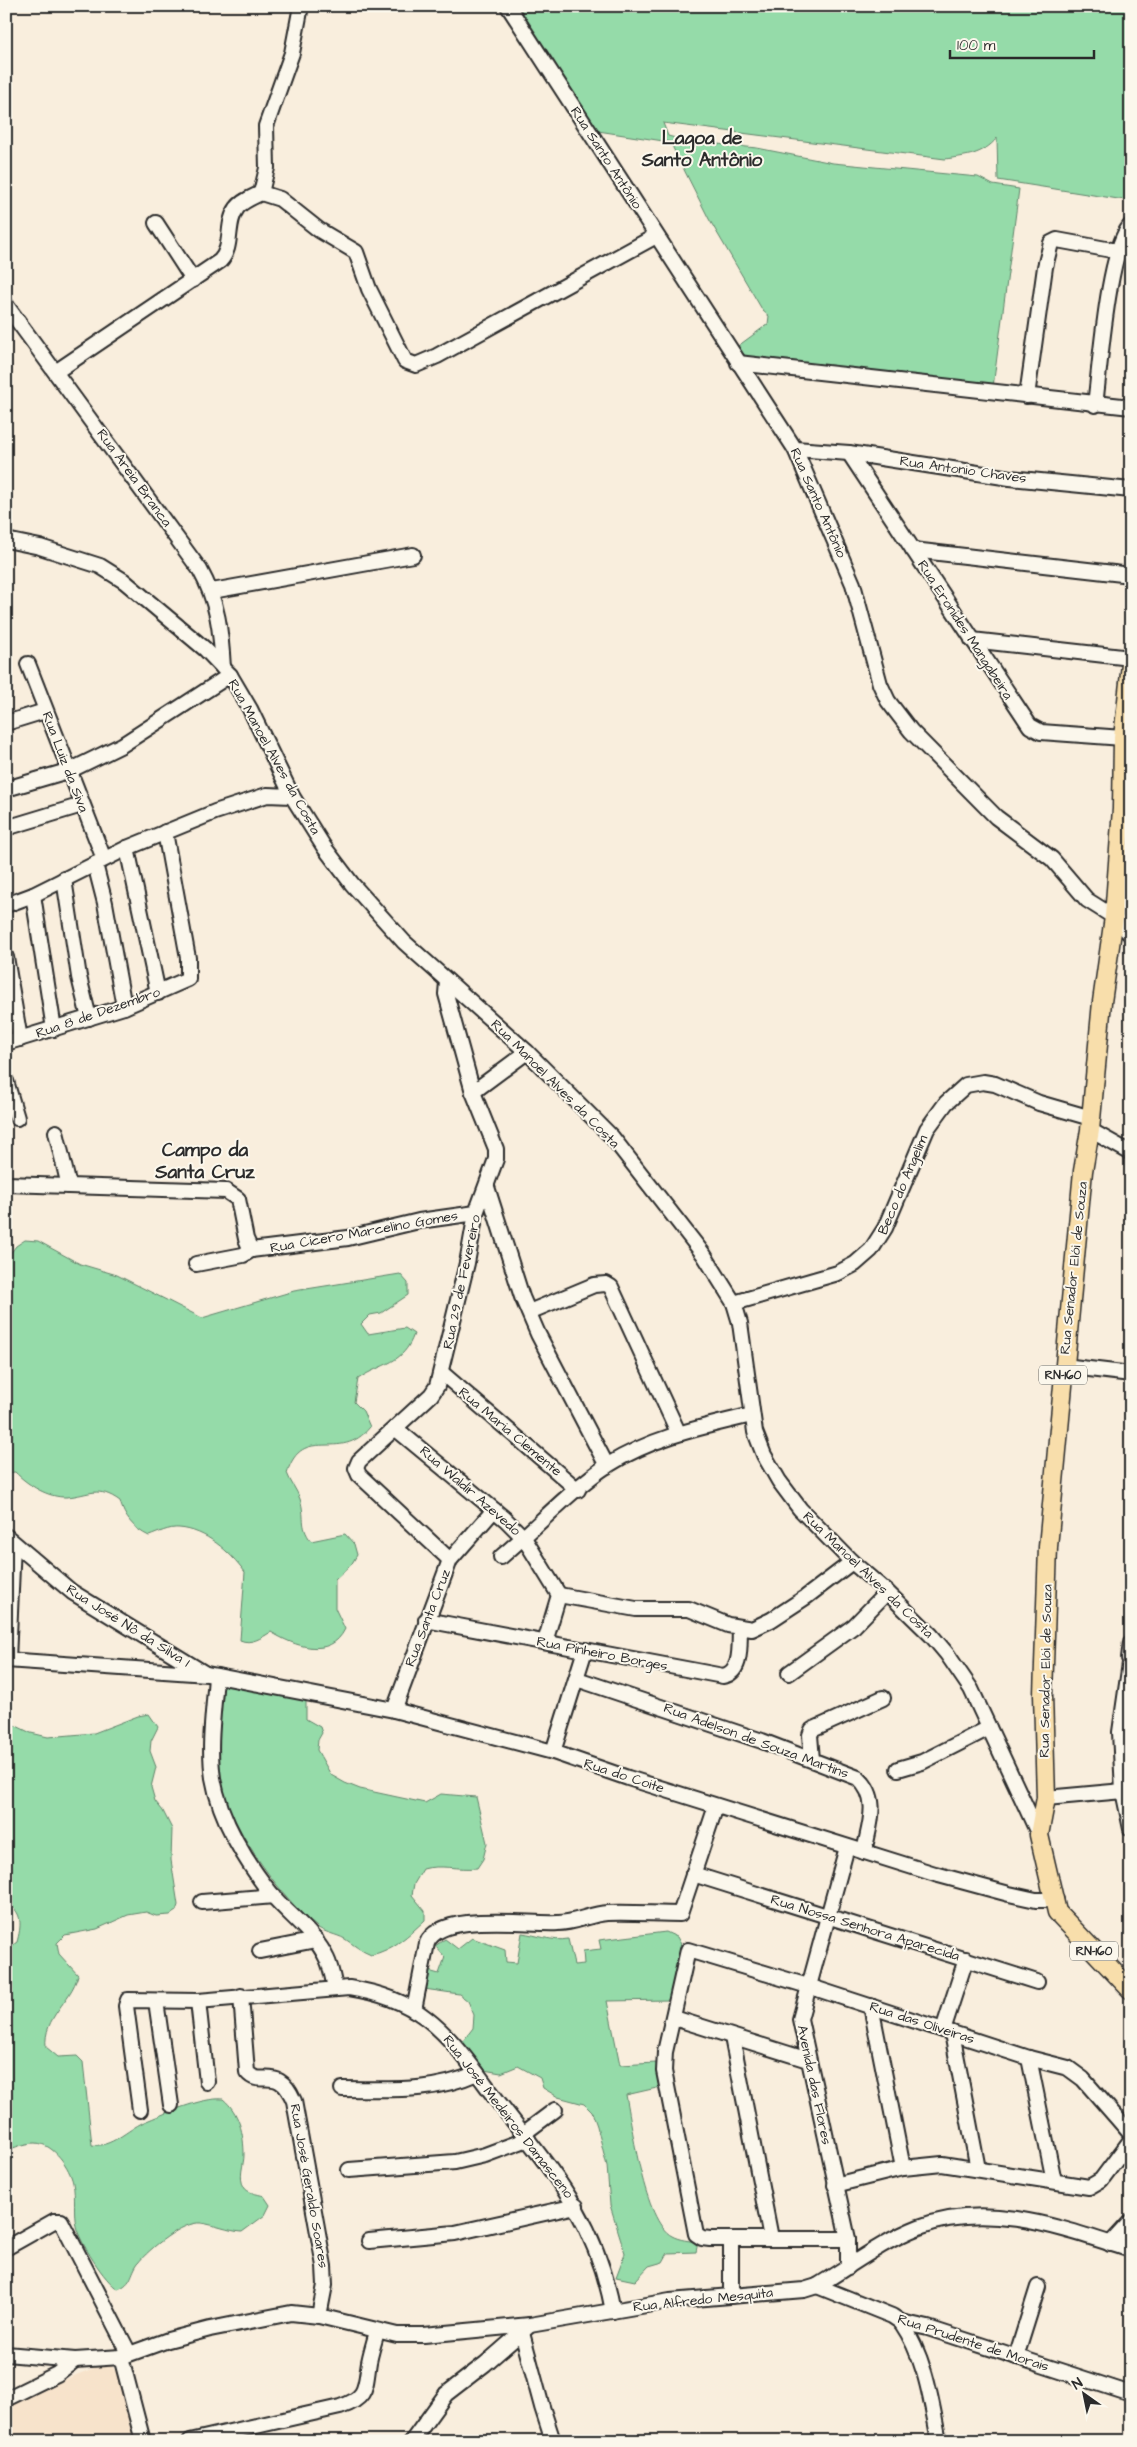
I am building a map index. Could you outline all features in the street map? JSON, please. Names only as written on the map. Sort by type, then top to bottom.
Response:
[{"type":"main road","name":"Rua Senador Elói de Souza","points":[[1131,664],[1126,728],[1127,809],[1123,878],[1114,917],[1102,1002],[1090,1124],[1083,1171],[1048,1547],[1043,1694],[1046,1798],[1039,1835],[1047,1877],[1056,1900],[1057,1912],[1097,1948],[1131,1974]]},
{"type":"main road","name":"Rua Senador Elói de Souza","points":[[1097,1948],[1131,1990]]},
{"type":"street","points":[[260,193],[267,168],[266,126],[292,53],[301,6]]},
{"type":"street","name":"Rua Santo Antônio","points":[[508,6],[738,363],[795,448],[853,584],[880,684],[888,701],[911,730],[996,816],[1052,859],[1087,900],[1114,917],[1131,935]]},
{"type":"street","points":[[57,371],[223,258],[229,245],[235,210],[240,204],[260,193],[280,199],[319,230],[356,252],[369,290],[400,356],[409,364],[416,365],[437,356],[656,236]]},
{"type":"street","points":[[156,223],[193,280]]},
{"type":"street","points":[[1095,405],[1117,251],[1125,231],[1131,225]]},
{"type":"street","points":[[1027,396],[1045,267],[1051,243],[1057,240],[1117,251]]},
{"type":"street","name":"Rua Areia Branca","points":[[6,305],[57,371],[192,558],[212,591],[226,672]]},
{"type":"street","points":[[738,363],[1095,405],[1131,407]]},
{"type":"street","name":"Rua Antonio Chaves","points":[[795,448],[849,453],[970,473],[1131,490]]},
{"type":"street","name":"Rua Eronides Mangabeira","points":[[849,453],[1025,720],[1035,730],[1041,732],[1126,728]]},
{"type":"street","name":"Rua Manoel Alves da Costa","points":[[6,540],[40,547],[100,566],[124,581],[163,612],[226,672],[250,709],[292,796],[324,847],[352,884],[404,942],[527,1052],[612,1137],[704,1255],[734,1303],[740,1323],[755,1432],[764,1455],[779,1481],[800,1509],[852,1562],[887,1592],[947,1654],[971,1689],[1039,1835]]},
{"type":"street","points":[[913,550],[1131,574]]},
{"type":"street","points":[[212,591],[413,555]]},
{"type":"street","points":[[972,640],[1131,658]]},
{"type":"street","name":"Rua Luiz da Siva","points":[[28,664],[45,711],[71,770],[99,862],[124,1007]]},
{"type":"street","points":[[6,789],[71,770],[122,745],[226,672]]},
{"type":"street","points":[[6,722],[45,711]]},
{"type":"street","points":[[6,905],[33,895],[128,848],[246,801],[268,796],[292,796]]},
{"type":"street","points":[[6,828],[82,805]]},
{"type":"street","name":"Rua 8 de Dezembro","points":[[13,1041],[124,1007],[182,984],[188,978],[188,958],[165,832]]},
{"type":"street","points":[[128,848],[158,992]]},
{"type":"street","points":[[64,880],[80,977],[89,1018]]},
{"type":"street","points":[[33,895],[54,1029]]},
{"type":"street","points":[[6,957],[13,1041]]},
{"type":"street","name":"Rua 29 de Fevereiro","points":[[447,982],[446,994],[474,1092],[496,1149],[496,1159],[476,1213],[442,1373],[431,1395],[359,1461],[356,1468],[359,1475],[450,1560]]},
{"type":"street","points":[[474,1092],[527,1052]]},
{"type":"street","points":[[6,1081],[17,1118]]},
{"type":"street","name":"Beco do Angelim","points":[[734,1303],[838,1273],[855,1264],[871,1250],[885,1228],[927,1130],[946,1103],[966,1085],[983,1082],[995,1084],[1090,1124],[1131,1153]]},
{"type":"street","points":[[56,1132],[68,1186]]},
{"type":"street","points":[[6,1184],[209,1189],[232,1193],[240,1204],[246,1239],[251,1250]]},
{"type":"street","points":[[487,1187],[529,1312],[607,1466]]},
{"type":"street","name":"Rua Cícero Marcelino Gomes","points":[[196,1264],[242,1255],[251,1250],[348,1238],[427,1220],[476,1213]]},
{"type":"street","points":[[529,1312],[584,1288],[601,1284],[610,1286],[678,1432]]},
{"type":"street","points":[[1064,1366],[1131,1374]]},
{"type":"street","name":"Rua Maria Clemente","points":[[442,1373],[578,1490]]},
{"type":"street","points":[[501,1557],[607,1466],[678,1432],[752,1415]]},
{"type":"street","name":"Rua Waldir Azevedo","points":[[395,1428],[494,1510],[524,1538],[559,1595]]},
{"type":"street","name":"Rua Santa Cruz","points":[[394,1710],[450,1560],[494,1510]]},
{"type":"street","points":[[10,1540],[7,1660],[211,1675],[212,1757],[218,1797],[241,1848],[274,1896],[316,1940],[328,1960],[335,1988]]},
{"type":"street","name":"Rua José Nô da Silva 1","points":[[10,1540],[72,1592],[211,1675]]},
{"type":"street","points":[[545,1642],[559,1595],[636,1609],[689,1609],[740,1628],[752,1629],[765,1624],[852,1562]]},
{"type":"street","points":[[789,1673],[854,1626],[887,1592]]},
{"type":"street","name":"Rua Pinheiro Borges","points":[[426,1620],[723,1676],[732,1674],[736,1668],[740,1628]]},
{"type":"street","points":[[1131,1642],[1123,1791],[1131,1829]]},
{"type":"street","points":[[552,1752],[585,1650]]},
{"type":"street","name":"Rua do Coite","points":[[211,1675],[394,1710],[552,1752],[716,1806],[935,1874],[1036,1900],[1056,1900]]},
{"type":"street","name":"Rua Adelson de Souza Martins","points":[[577,1679],[812,1760],[858,1778],[868,1788],[872,1797],[872,1810],[864,1852]]},
{"type":"street","points":[[812,1760],[810,1735],[812,1730],[883,1698]]},
{"type":"street","points":[[898,1769],[922,1762],[989,1728]]},
{"type":"street","points":[[1046,1798],[1123,1791]]},
{"type":"street","points":[[414,2010],[427,1943],[431,1935],[440,1930],[471,1923],[561,1923],[605,1913],[680,1914],[716,1806]]},
{"type":"street","name":"Avenida das Flores","points":[[847,1847],[800,2018],[848,2239],[848,2268]]},
{"type":"street","name":"Rua Nossa Senhora Aparecida","points":[[693,1874],[1036,1982]]},
{"type":"street","points":[[202,1902],[274,1896]]},
{"type":"street","points":[[260,1951],[316,1940]]},
{"type":"street","name":"Rua das Oliveiras","points":[[674,2018],[688,1950],[808,1986],[1074,2071],[1131,2134]]},
{"type":"street","points":[[966,1959],[948,2031],[978,2169]]},
{"type":"street","name":"Rua José Medeiros Damasceno","points":[[140,2110],[126,2006],[128,2000],[198,2001],[335,1988],[368,1990],[414,2010],[444,2034],[477,2073],[576,2206],[598,2251],[606,2276],[613,2311]]},
{"type":"street","name":"Rua José Geraldo Soares","points":[[241,1996],[246,2072],[253,2077],[282,2082],[288,2086],[294,2100],[324,2266],[325,2285],[319,2316]]},
{"type":"street","points":[[156,2001],[170,2106]]},
{"type":"street","points":[[198,2001],[207,2082]]},
{"type":"street","points":[[870,2006],[903,2168]]},
{"type":"street","points":[[808,2060],[674,2018],[666,2052],[664,2071],[695,2232],[702,2238],[848,2239]]},
{"type":"street","points":[[732,2037],[771,2238]]},
{"type":"street","points":[[1029,2058],[1054,2181]]},
{"type":"street","points":[[342,2089],[420,2089],[453,2084],[477,2073]]},
{"type":"street","points":[[348,2170],[455,2162],[485,2155],[525,2136],[555,2110]]},
{"type":"street","points":[[835,2186],[903,2168],[942,2164],[1082,2187],[1095,2184],[1101,2180],[1131,2140]]},
{"type":"street","points":[[369,2241],[456,2234],[576,2206]]},
{"type":"street","name":"Rua Alfredo Mesquita","points":[[6,2354],[75,2360],[125,2355],[168,2340],[291,2313],[319,2316],[377,2332],[397,2335],[424,2335],[526,2329],[670,2300],[788,2292],[817,2286],[919,2227],[958,2218],[1014,2218],[1063,2228],[1131,2250]]},
{"type":"street","points":[[1110,2244],[1131,2220]]},
{"type":"street","points":[[6,2248],[54,2221],[62,2221],[125,2355],[143,2441]]},
{"type":"street","points":[[731,2239],[731,2296]]},
{"type":"street","name":"Rua Prudente de Morais","points":[[817,2286],[892,2316],[901,2322],[928,2328],[1131,2394]]},
{"type":"street","points":[[1016,2357],[1038,2287]]},
{"type":"street","points":[[901,2322],[917,2350],[927,2380],[939,2441]]},
{"type":"street","points":[[917,2350],[928,2328]]},
{"type":"street","points":[[412,2441],[446,2394],[526,2329],[542,2407],[554,2441]]},
{"type":"street","points":[[190,2441],[340,2407],[355,2401],[366,2387],[370,2358],[377,2332]]},
{"type":"street","points":[[6,2399],[57,2374],[75,2360]]},
{"type":"shaded area","points":[[104,2364],[111,2365],[116,2372],[135,2441],[6,2441],[6,2403]]},
{"type":"green space","points":[[516,6],[1131,6],[1131,201],[998,180],[997,138],[992,144],[980,151],[967,156],[945,159],[663,123],[668,136],[687,141],[757,148],[833,163],[978,177],[993,185],[1019,189],[993,387],[746,358],[738,346],[768,324],[769,316],[763,311],[709,219],[670,142],[598,131]]},
{"type":"green space","points":[[25,1240],[38,1241],[80,1264],[117,1275],[202,1318],[294,1291],[400,1274],[408,1283],[408,1295],[381,1313],[370,1315],[361,1324],[368,1334],[405,1328],[414,1334],[404,1352],[398,1357],[358,1379],[354,1402],[363,1411],[370,1427],[358,1438],[347,1443],[312,1446],[302,1450],[294,1458],[287,1473],[300,1499],[305,1530],[311,1541],[345,1534],[354,1544],[357,1555],[351,1565],[335,1580],[335,1608],[345,1629],[338,1639],[330,1645],[321,1647],[311,1647],[290,1642],[271,1632],[252,1641],[240,1640],[245,1572],[224,1549],[208,1537],[179,1528],[167,1529],[149,1536],[130,1522],[120,1501],[106,1493],[94,1492],[60,1497],[32,1486],[15,1472],[6,1473],[6,1259],[16,1246]]},
{"type":"green space","points":[[222,1685],[297,1696],[306,1700],[306,1719],[320,1727],[322,1733],[318,1740],[317,1750],[331,1775],[345,1783],[360,1789],[425,1803],[441,1794],[476,1797],[487,1843],[483,1859],[477,1868],[436,1867],[423,1869],[414,1884],[412,1895],[425,1911],[425,1920],[400,1942],[379,1953],[371,1955],[345,1939],[317,1927],[303,1915],[275,1883],[249,1846],[229,1808],[223,1791],[219,1766]]},
{"type":"green space","points":[[149,1714],[158,1727],[151,1741],[150,1751],[156,1767],[151,1787],[155,1801],[163,1811],[172,1829],[171,1860],[178,1905],[176,1911],[170,1915],[156,1916],[146,1912],[128,1915],[97,1929],[65,1935],[57,1943],[59,1954],[78,1975],[70,1993],[49,2027],[46,2036],[46,2047],[58,2057],[77,2056],[83,2062],[92,2145],[106,2144],[144,2122],[183,2107],[214,2099],[223,2099],[233,2110],[242,2131],[244,2155],[241,2175],[242,2183],[248,2191],[264,2196],[270,2205],[265,2215],[242,2232],[201,2223],[185,2226],[167,2237],[143,2257],[135,2267],[129,2281],[118,2289],[100,2270],[78,2233],[75,2221],[73,2183],[65,2164],[55,2152],[43,2144],[26,2144],[10,2149],[6,2158],[6,1950],[17,1942],[20,1920],[16,1911],[6,1904],[6,1721],[31,1733],[48,1737],[94,1733],[138,1716]]},
{"type":"green space","points":[[666,1932],[677,1937],[683,1948],[669,2000],[607,2001],[620,2065],[656,2063],[661,2087],[626,2095],[641,2172],[654,2212],[662,2227],[672,2236],[698,2242],[696,2252],[668,2253],[663,2262],[649,2266],[635,2281],[616,2277],[625,2253],[610,2205],[607,2166],[592,2112],[584,2104],[558,2097],[543,2088],[540,2078],[518,2066],[501,2073],[478,2069],[463,2041],[473,2028],[474,2015],[468,2001],[459,1994],[424,1989],[425,1970],[439,1974],[445,1957],[435,1946],[445,1939],[458,1949],[472,1938],[505,1950],[506,1962],[517,1963],[522,1933],[551,1939],[568,1939],[574,1965],[584,1964],[583,1951],[601,1949],[599,1940]]},
{"type":"district","name":"Lagoa de Santo Antônio","points":[[702,149]]},
{"type":"district","name":"Campo da Santa Cruz","points":[[205,1161]]}]
